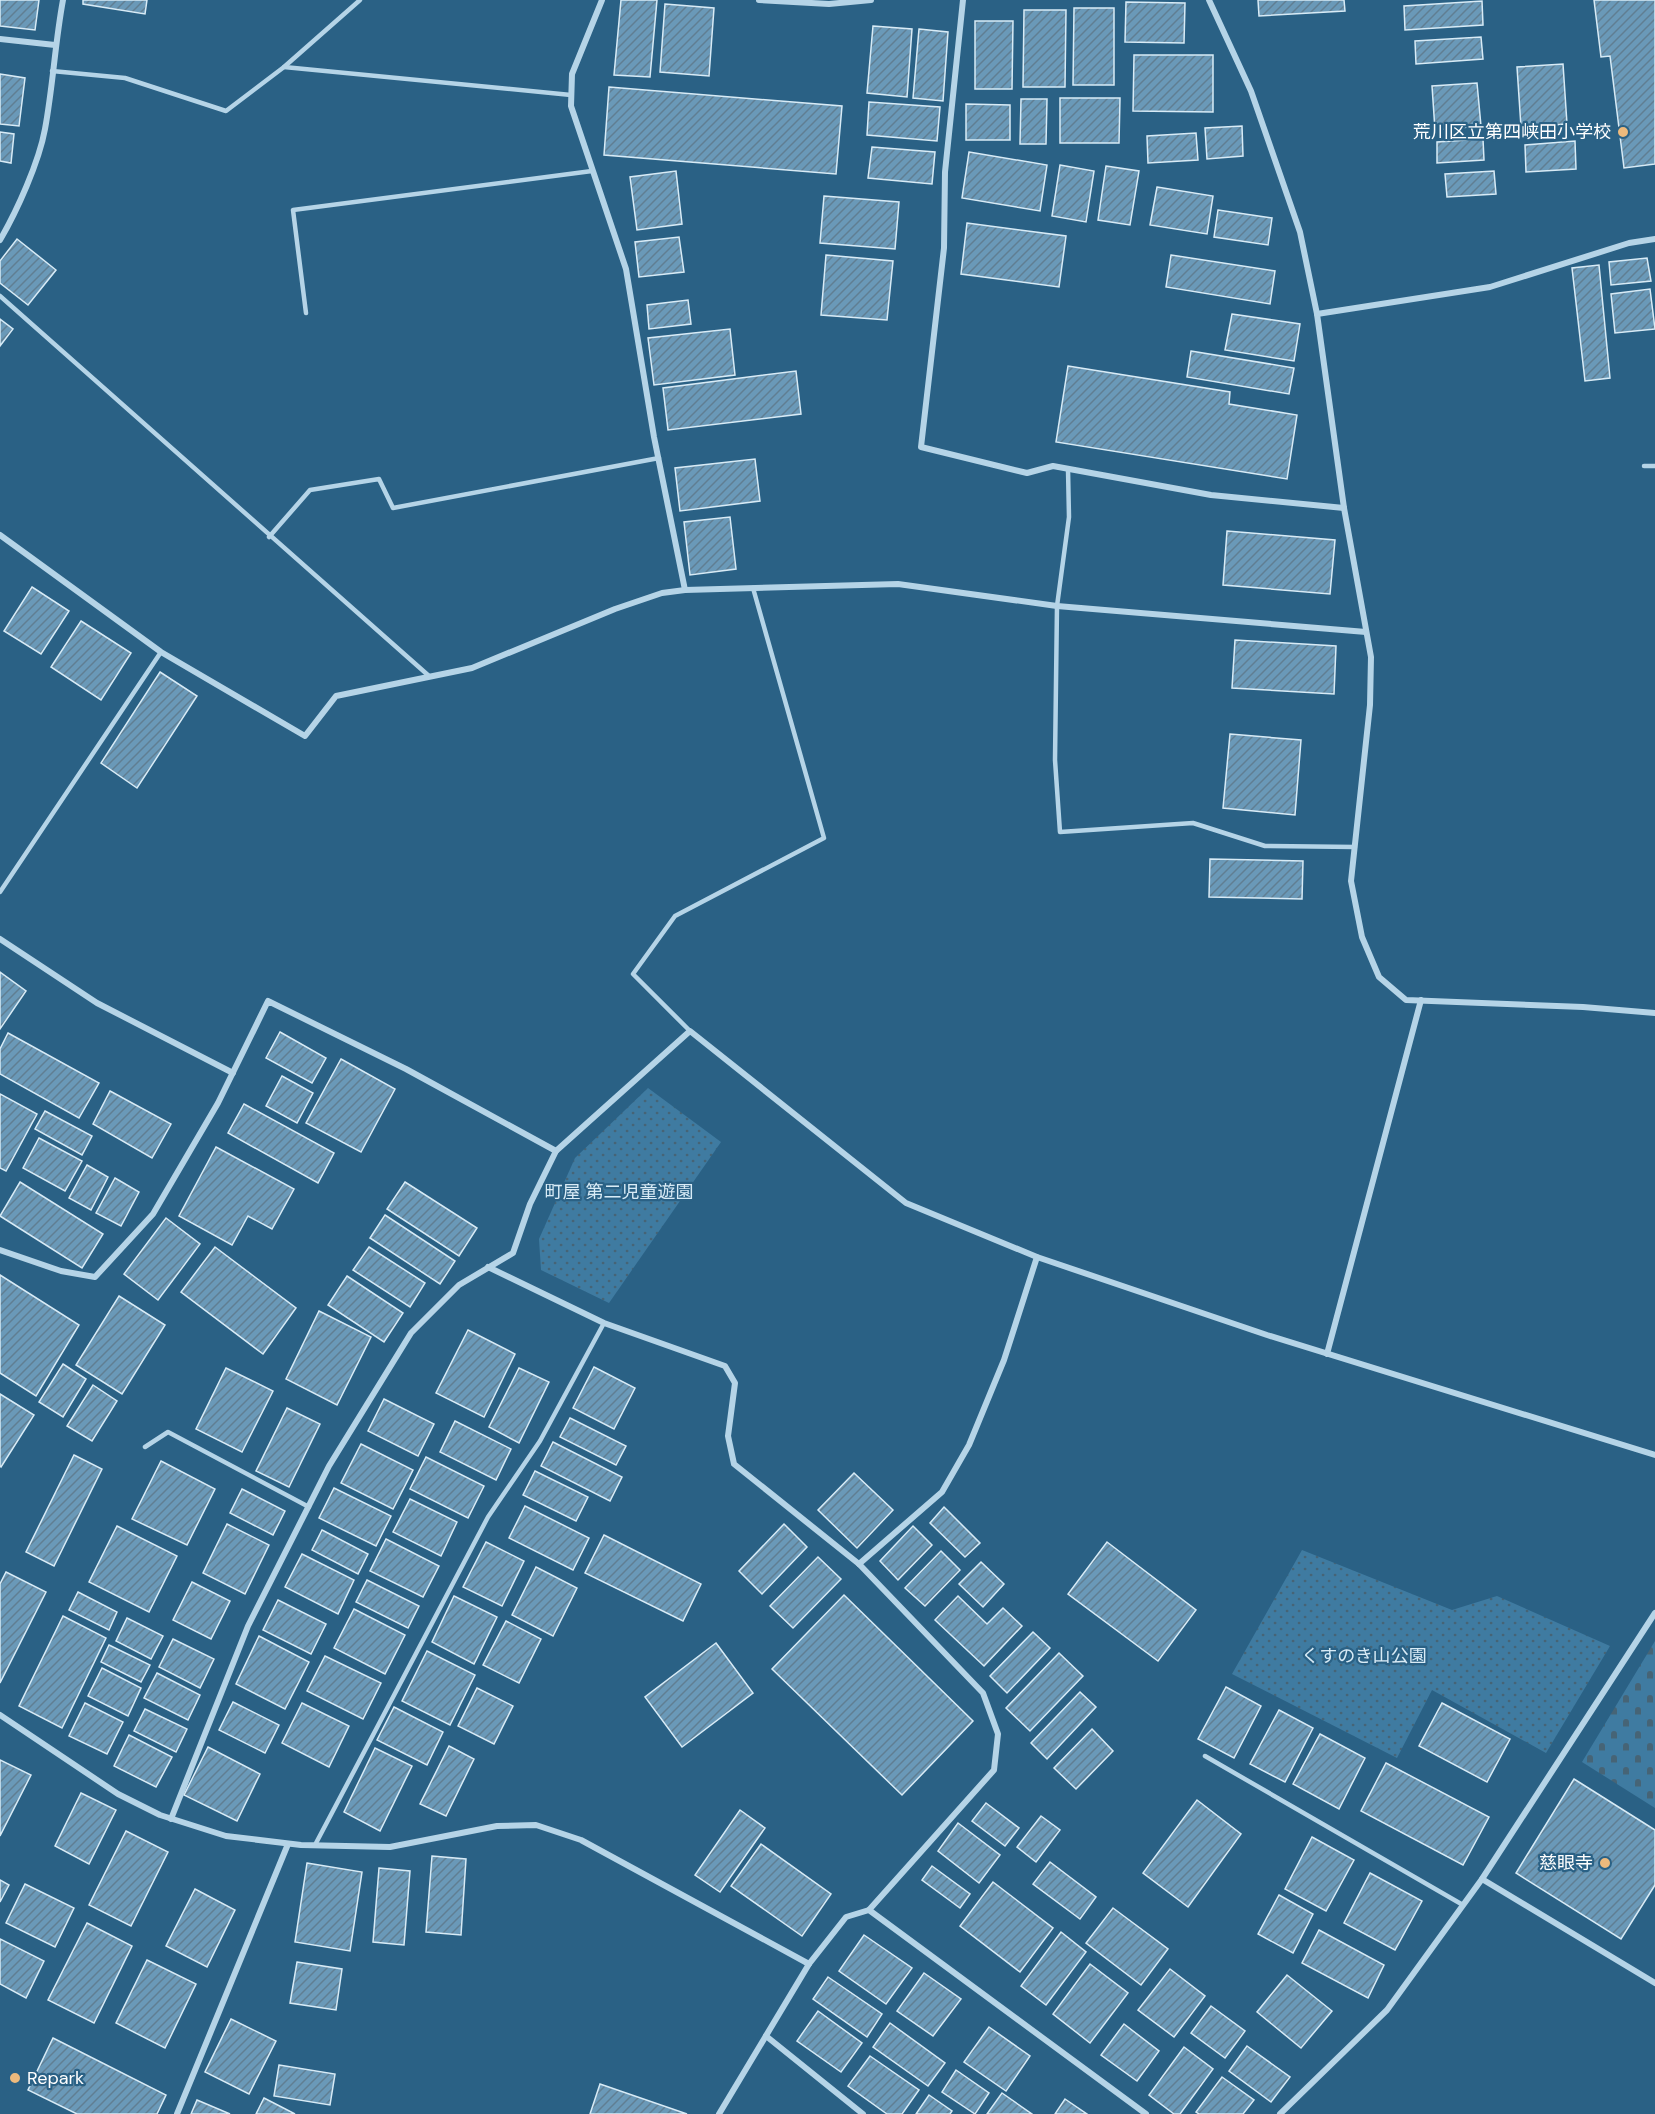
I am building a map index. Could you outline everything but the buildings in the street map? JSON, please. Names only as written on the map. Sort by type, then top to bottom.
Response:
[{"type":"street","points":[[0,240],[15,215],[45,130],[63,0]]},
{"type":"street","points":[[602,0],[572,74],[571,106],[626,269],[685,590]]},
{"type":"street","points":[[759,0],[829,4],[871,0]]},
{"type":"street","points":[[963,0],[945,172],[944,248],[921,447],[1027,473],[1053,466],[1211,495],[1344,508]]},
{"type":"street","points":[[1209,0],[1251,91],[1300,232],[1317,314],[1344,508],[1371,657],[1370,705],[1351,881],[1362,937],[1379,977],[1406,1000],[1583,1006],[1655,1013]]},
{"type":"street","points":[[0,39],[55,45]]},
{"type":"street","points":[[1317,314],[1490,287],[1629,243],[1655,239]]},
{"type":"street","points":[[0,535],[161,652],[305,736],[336,696],[472,668],[615,609],[662,593],[685,590],[898,584],[1058,606],[1366,632]]},
{"type":"street","points":[[0,939],[98,1003],[233,1073]]},
{"type":"street","points":[[1326,1354],[1421,1000]]},
{"type":"street","points":[[0,1250],[61,1271],[95,1277],[153,1214],[218,1103],[268,1001],[406,1069],[556,1151]]},
{"type":"street","points":[[171,1819],[248,1626],[329,1466],[411,1333],[459,1285],[513,1253],[530,1204],[556,1151],[690,1031],[906,1203],[1037,1257],[1326,1354],[1655,1455]]},
{"type":"street","points":[[859,1564],[942,1492],[969,1445],[1004,1360],[1037,1257]]},
{"type":"street","points":[[488,1267],[604,1323],[725,1365],[735,1383],[728,1436],[734,1464],[859,1564],[983,1693],[998,1734],[994,1770],[869,1910],[846,1917],[809,1964],[719,2114]]},
{"type":"street","points":[[1280,2114],[1387,2010],[1482,1880],[1655,1613]]},
{"type":"street","points":[[0,1716],[118,1794],[171,1819],[226,1836],[288,1844],[390,1847],[496,1826],[536,1825],[581,1840],[809,1964]]},
{"type":"street","points":[[177,2114],[288,1844]]},
{"type":"street","points":[[1482,1880],[1655,1983]]},
{"type":"street","points":[[869,1910],[1146,2114]]},
{"type":"street","points":[[766,2036],[863,2114]]},
{"type":"lane","points":[[350,0],[359,1]]},
{"type":"lane","points":[[52,71],[125,78],[226,111],[284,67],[359,1]]},
{"type":"lane","points":[[284,67],[571,95]]},
{"type":"lane","points":[[306,313],[293,210],[592,171]]},
{"type":"lane","points":[[0,296],[269,537],[429,676]]},
{"type":"lane","points":[[269,537],[310,490],[379,479],[393,508],[659,458]]},
{"type":"lane","points":[[1644,466],[1655,466]]},
{"type":"lane","points":[[1068,469],[1069,517],[1058,606],[1055,760],[1060,832],[1193,823],[1265,846],[1354,847]]},
{"type":"lane","points":[[690,1031],[633,974],[675,916],[824,837],[753,588]]},
{"type":"lane","points":[[0,892],[161,652]]},
{"type":"lane","points":[[315,1845],[488,1517],[540,1441],[604,1323]]},
{"type":"lane","points":[[145,1447],[168,1432],[309,1507]]},
{"type":"lane","points":[[1205,1756],[1463,1905]]},
{"type":"green space","name":"町屋 第二児童遊園","points":[[648,1088],[721,1142],[609,1303],[541,1270],[539,1239],[575,1158]]},
{"type":"green space","name":"くすのき山公園","points":[[1302,1550],[1452,1610],[1497,1596],[1610,1646],[1546,1753],[1432,1690],[1397,1758],[1232,1674]]},
{"type":"green space","points":[[1655,1641],[1655,1808],[1582,1762]]},
{"type":"place","name":"荒川区立第四峡田小学校","points":[[1623,132]]},
{"type":"place","name":"慈眼寺","points":[[1605,1863]]},
{"type":"place","name":"Repark","points":[[15,2078]]}]
